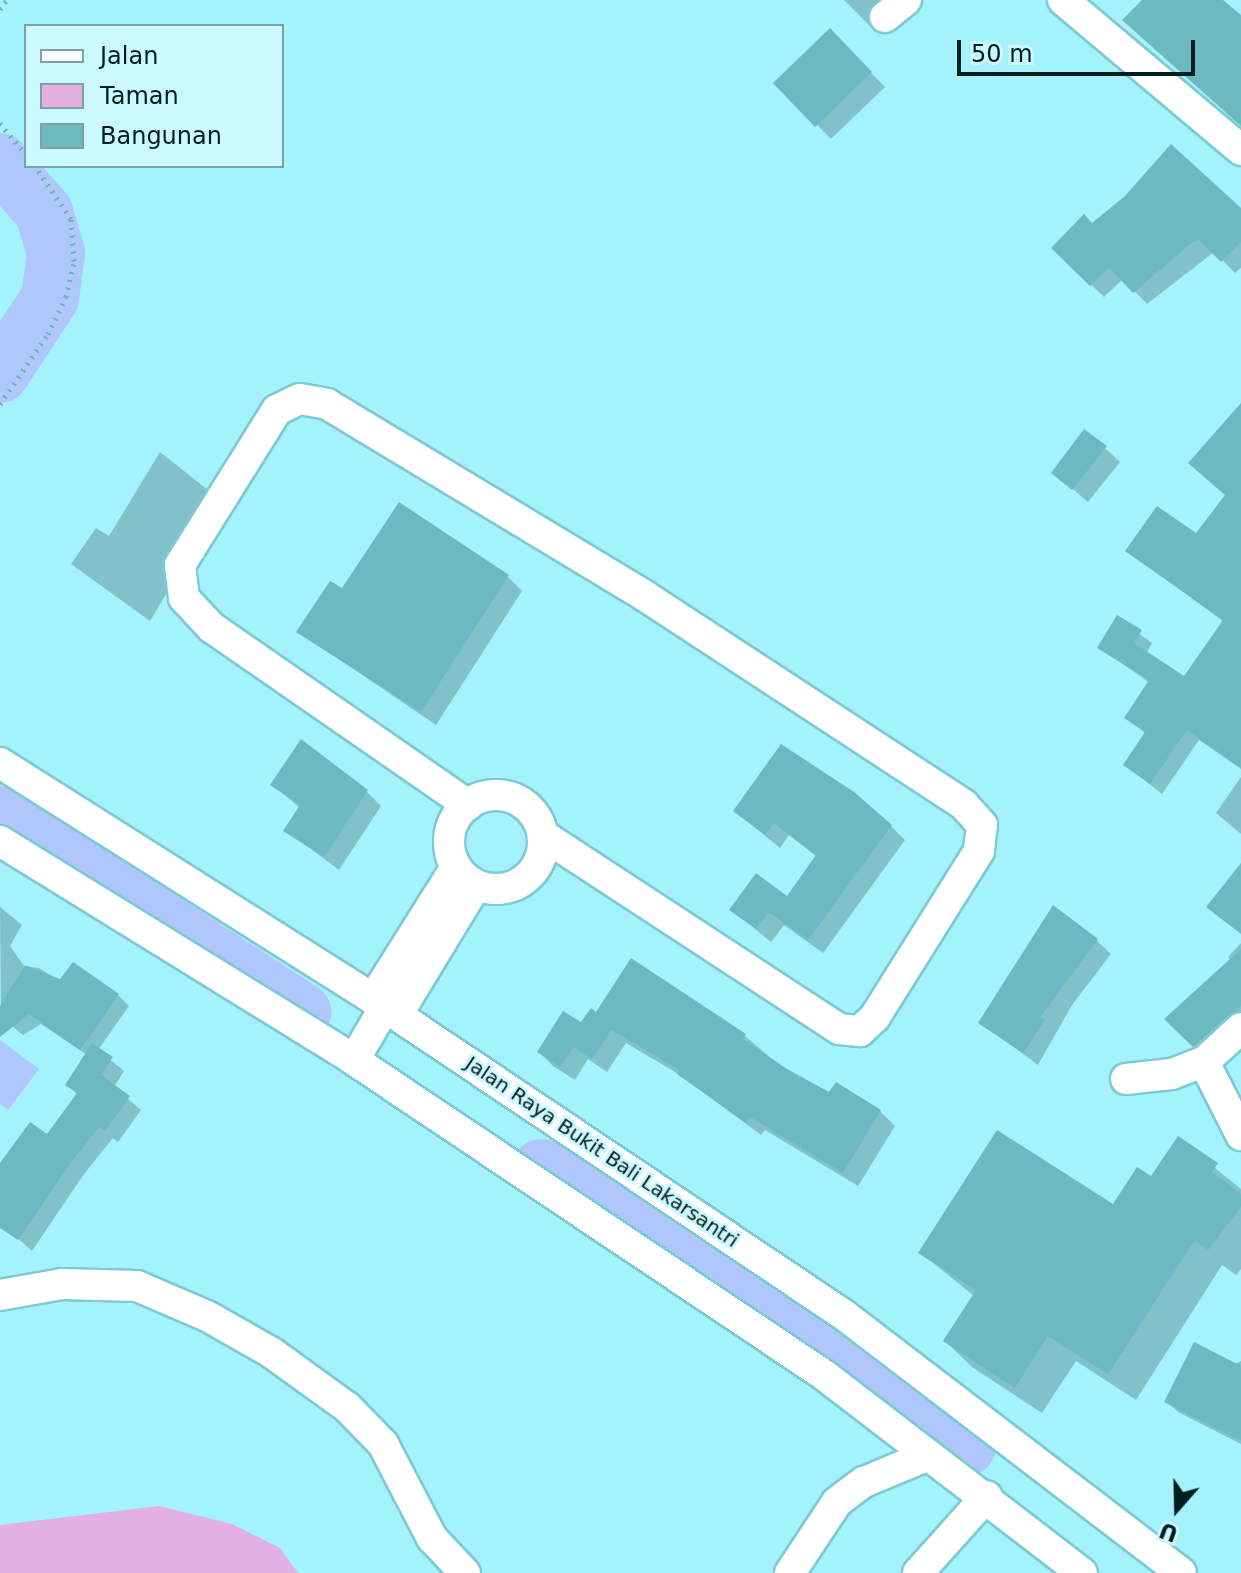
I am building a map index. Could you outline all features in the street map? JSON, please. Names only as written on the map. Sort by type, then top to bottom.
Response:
[{"type":"street","points":[[1063,0],[1241,150]]},
{"type":"street","points":[[468,805],[212,628],[184,598],[180,565],[277,410],[300,399],[327,404],[645,596],[964,805],[982,825],[979,851],[875,1017],[860,1031],[839,1029],[543,835]]},
{"type":"street","name":"Jalan Raya Bukit Bali Lakarsantri","points":[[0,763],[844,1315],[1181,1573]]},
{"type":"street","points":[[498,795],[513,798],[538,820],[543,835],[538,863],[518,884],[504,888],[466,876],[450,831],[468,805],[498,795]]},
{"type":"street","points":[[0,841],[356,1056],[824,1375],[987,1496],[1082,1573]]},
{"type":"street","points":[[356,1056],[466,876]]},
{"type":"street","points":[[1126,1079],[1172,1074],[1204,1062],[1241,1028]]},
{"type":"street","points":[[1204,1062],[1241,1135]]},
{"type":"street","points":[[0,1295],[62,1284],[137,1286],[207,1316],[272,1353],[347,1407],[383,1444],[432,1538],[465,1573]]},
{"type":"street","points":[[790,1573],[837,1502],[864,1482],[929,1455]]},
{"type":"street","points":[[918,1573],[987,1496]]},
{"type":"path","points":[[0,9],[7,0]]},
{"type":"path","points":[[0,123],[24,153]]},
{"type":"path","points":[[0,404],[54,322],[66,297],[74,261],[71,219],[36,168]]},
{"type":"green space","points":[[159,1506],[232,1524],[280,1548],[298,1573],[0,1573],[0,1525]]},
{"type":"water","points":[[0,1040],[39,1069],[8,1110],[0,1104]]},
{"type":"building","points":[[1142,0],[1223,0],[1241,15],[1241,126],[1122,20]]},
{"type":"building","points":[[830,28],[872,72],[815,127],[773,83]]},
{"type":"building","points":[[1171,144],[1241,208],[1241,242],[1221,262],[1199,240],[1190,244],[1133,293],[1109,267],[1090,286],[1051,248],[1084,214],[1092,223],[1125,196]]},
{"type":"building","points":[[1241,403],[1241,768],[1187,730],[1150,784],[1123,765],[1145,732],[1124,718],[1149,680],[1097,648],[1117,615],[1142,630],[1134,643],[1184,676],[1223,620],[1125,551],[1157,506],[1196,533],[1225,495],[1188,463]]},
{"type":"building","points":[[1084,429],[1107,446],[1072,490],[1051,473]]},
{"type":"building","points":[[399,502],[509,575],[421,712],[296,632],[330,581],[342,588]]},
{"type":"building","points":[[301,739],[368,790],[324,857],[283,831],[300,805],[270,785]]},
{"type":"building","points":[[781,744],[854,792],[892,825],[808,940],[769,912],[756,929],[729,910],[756,873],[787,896],[816,855],[774,823],[765,835],[733,811]]},
{"type":"building","points":[[1241,863],[1241,934],[1206,907]]},
{"type":"building","points":[[1053,905],[1098,939],[1040,1017],[1045,1020],[1023,1053],[978,1023]]},
{"type":"building","points":[[1241,949],[1241,1006],[1193,1047],[1164,1019]]},
{"type":"building","points":[[631,958],[746,1034],[743,1039],[787,1069],[829,1092],[836,1082],[881,1110],[843,1173],[750,1117],[746,1123],[677,1074],[680,1070],[611,1030],[592,1059],[573,1047],[560,1067],[537,1052],[563,1011],[581,1022],[591,1008],[596,1012]]},
{"type":"building","points":[[73,962],[119,994],[80,1050],[29,1014],[0,1037],[0,1006],[25,965],[60,979]]},
{"type":"building","points":[[92,1043],[113,1057],[101,1075],[130,1096],[105,1131],[99,1127],[72,1161],[18,1240],[0,1228],[0,1163],[30,1122],[47,1134],[77,1093],[65,1085]]},
{"type":"building","points":[[997,1130],[1113,1204],[1137,1167],[1151,1176],[1178,1136],[1218,1163],[1212,1172],[1241,1194],[1241,1207],[1208,1250],[1195,1240],[1108,1374],[1048,1336],[1015,1388],[943,1341],[976,1290],[918,1253]]},
{"type":"building","points":[[1194,1342],[1241,1366],[1241,1441],[1164,1402]]},
{"type":"waterway","points":[[0,162],[44,212],[56,253],[50,298],[0,374]]},
{"type":"waterway","points":[[0,815],[302,1012]]},
{"type":"waterway","points":[[541,1168],[967,1447]]}]
